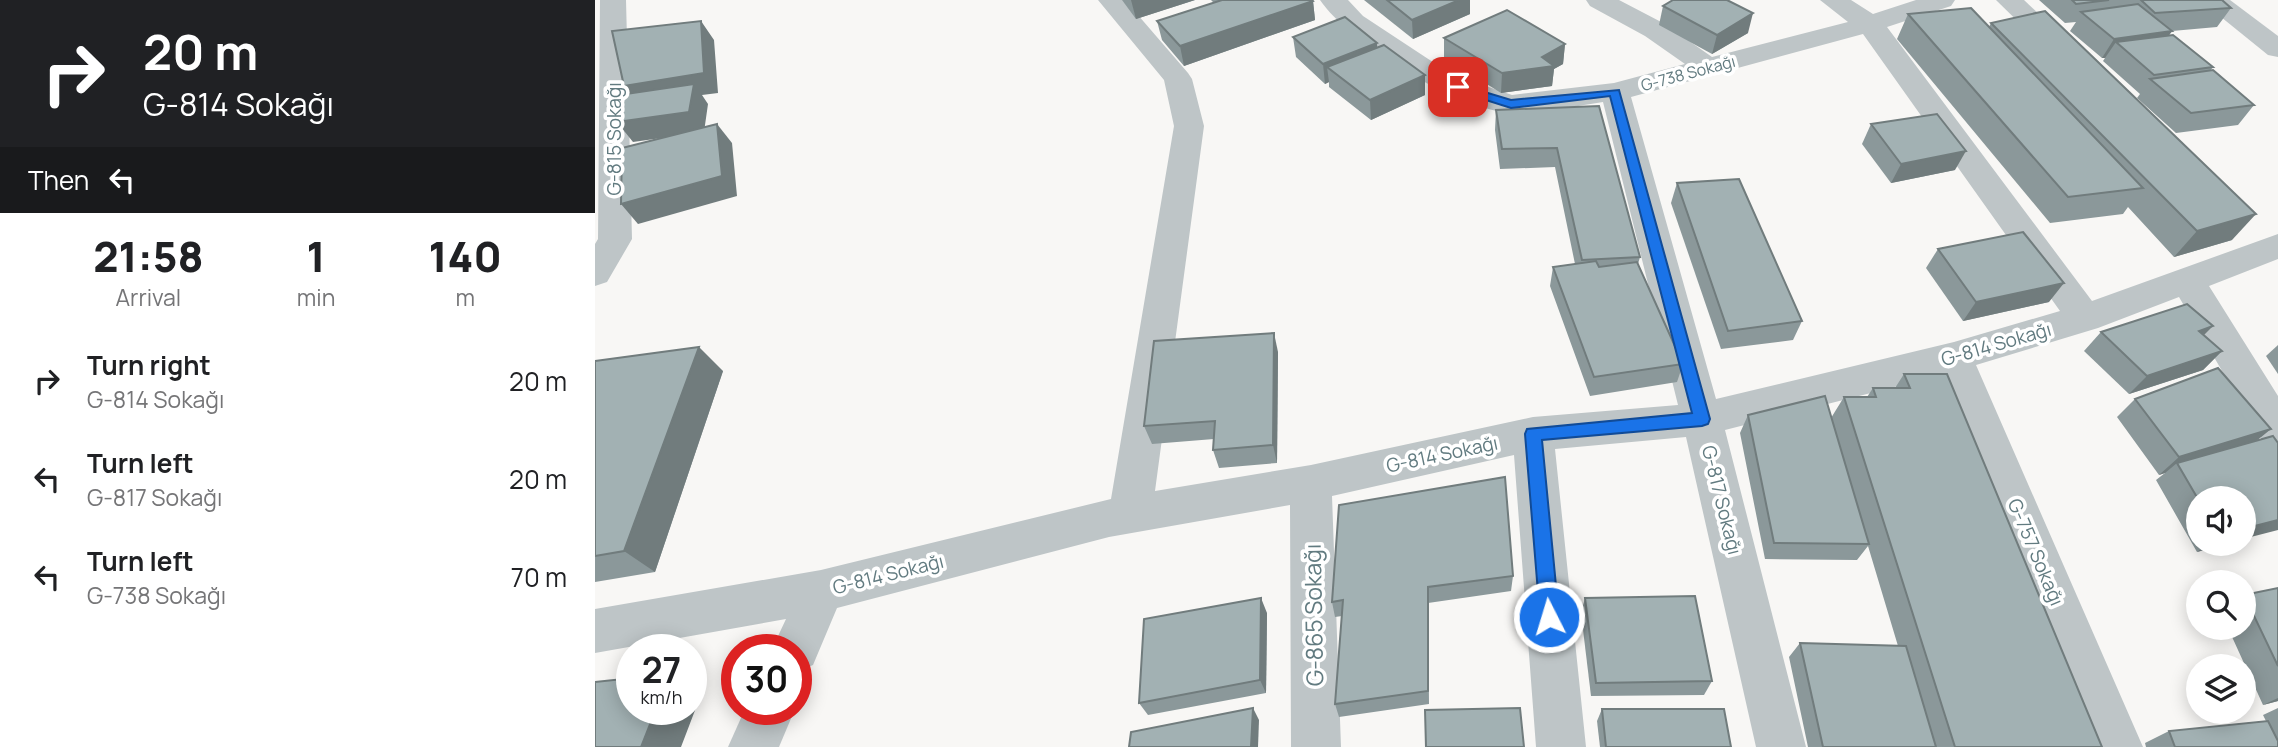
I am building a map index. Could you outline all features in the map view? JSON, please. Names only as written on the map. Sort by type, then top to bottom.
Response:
[{"type":"street","name":"G-815 Sokağı","points":[[595,273],[605,240],[604,31],[613,0]]},
{"type":"street","points":[[1111,0],[1178,79],[1189,126],[1130,514]]},
{"type":"street","name":"G-738 Sokağı","points":[[1333,0],[1353,22],[1441,80],[1475,94],[1511,104],[1615,92],[1870,24],[1941,0]]},
{"type":"street","points":[[1599,0],[1655,30],[1709,68]]},
{"type":"street","points":[[1833,0],[1870,24],[2085,318]]},
{"type":"street","points":[[2009,0],[2089,74]]},
{"type":"street","points":[[2213,0],[2278,49]]},
{"type":"street","name":"G-817 Sokağı","points":[[1615,92],[1702,419],[1781,747]]},
{"type":"street","points":[[2263,234],[2257,230],[2278,237]]},
{"type":"street","name":"G-814 Sokağı","points":[[595,631],[821,591],[1130,514],[1311,483],[1533,434],[1702,419],[1954,356],[2085,318],[2188,282],[2263,234]]},
{"type":"street","points":[[2188,282],[2278,431]]},
{"type":"street","name":"G-757 Sokağı","points":[[1954,356],[2118,747]]},
{"type":"street","points":[[1533,434],[1561,747]]},
{"type":"street","name":"G-865 Sokağı","points":[[1311,483],[1316,747]]},
{"type":"street","points":[[802,634],[821,591]]},
{"type":"street","points":[[753,747],[763,725]]},
{"type":"building","points":[[1222,0],[1313,1],[1180,46],[1157,21]]},
{"type":"building","points":[[1387,0],[1459,0],[1412,20]]},
{"type":"building","points":[[1673,0],[1727,0],[1753,13],[1717,35],[1663,6]]},
{"type":"building","points":[[2072,0],[2109,0],[2076,4]]},
{"type":"building","points":[[2141,0],[2222,0],[2231,8],[2155,13]]},
{"type":"building","points":[[2138,4],[2172,31],[2114,39],[2081,12]]},
{"type":"building","points":[[1971,8],[2143,188],[2068,197],[1908,14]]},
{"type":"building","points":[[1507,10],[1565,44],[1542,57],[1554,66],[1502,73],[1444,38]]},
{"type":"building","points":[[2045,11],[2256,214],[2197,231],[1991,23]]},
{"type":"building","points":[[1345,17],[1377,43],[1323,64],[1293,37]]},
{"type":"building","points":[[701,21],[704,73],[624,86],[612,31]]},
{"type":"building","points":[[2173,35],[2213,67],[2154,75],[2116,42]]},
{"type":"building","points":[[1384,45],[1425,75],[1370,100],[1327,67]]},
{"type":"building","points":[[2213,70],[2254,105],[2191,113],[2150,79]]},
{"type":"building","points":[[694,84],[689,112],[617,122],[619,95]]},
{"type":"building","points":[[1599,106],[1640,257],[1582,260],[1557,148],[1502,149],[1496,110]]},
{"type":"building","points":[[1937,114],[1966,151],[1901,164],[1871,124]]},
{"type":"building","points":[[717,124],[722,176],[621,204],[622,148]]},
{"type":"building","points":[[1739,179],[1802,321],[1728,331],[1677,183]]},
{"type":"building","points":[[2023,232],[2064,283],[1976,302],[1938,249]]},
{"type":"building","points":[[1596,261],[1599,267],[1637,262],[1683,364],[1594,377],[1553,267]]},
{"type":"building","points":[[2187,304],[2213,326],[2199,331],[2222,351],[2147,376],[2101,332]]},
{"type":"building","points":[[1274,333],[1273,445],[1213,450],[1215,421],[1144,426],[1154,341]]},
{"type":"building","points":[[699,347],[624,551],[595,556],[595,361]]},
{"type":"building","points":[[2218,368],[2271,429],[2179,457],[2135,399]]},
{"type":"building","points":[[1904,374],[1947,374],[2102,747],[1955,747],[1844,397],[1876,397],[1873,388],[1910,388]]},
{"type":"building","points":[[1825,396],[1869,544],[1774,543],[1748,415]]},
{"type":"building","points":[[2273,436],[2278,443],[2278,520],[2256,526],[2256,486],[2190,486],[2177,463]]},
{"type":"building","points":[[1505,477],[1513,576],[1428,587],[1428,691],[1335,704],[1343,600],[1332,602],[1339,505]]},
{"type":"building","points":[[2278,588],[2278,666],[2256,620],[2256,593]]},
{"type":"building","points":[[1695,596],[1712,681],[1596,683],[1585,598]]},
{"type":"building","points":[[1261,598],[1260,680],[1139,703],[1144,619]]},
{"type":"building","points":[[1800,643],[1906,646],[1936,747],[1823,747]]},
{"type":"building","points":[[616,680],[616,725],[650,725],[641,747],[595,747],[595,682]]},
{"type":"building","points":[[1253,708],[1251,747],[1129,747],[1131,732]]},
{"type":"building","points":[[1520,708],[1524,747],[1426,747],[1425,710]]},
{"type":"building","points":[[1602,709],[1724,709],[1731,747],[1606,747]]},
{"type":"building","points":[[2268,721],[2278,741],[2278,747],[2175,747],[2169,731],[2256,724]]},
{"type":"route","points":[[1458,87],[1511,104],[1615,92],[1702,419],[1533,434],[1549,617]]}]
